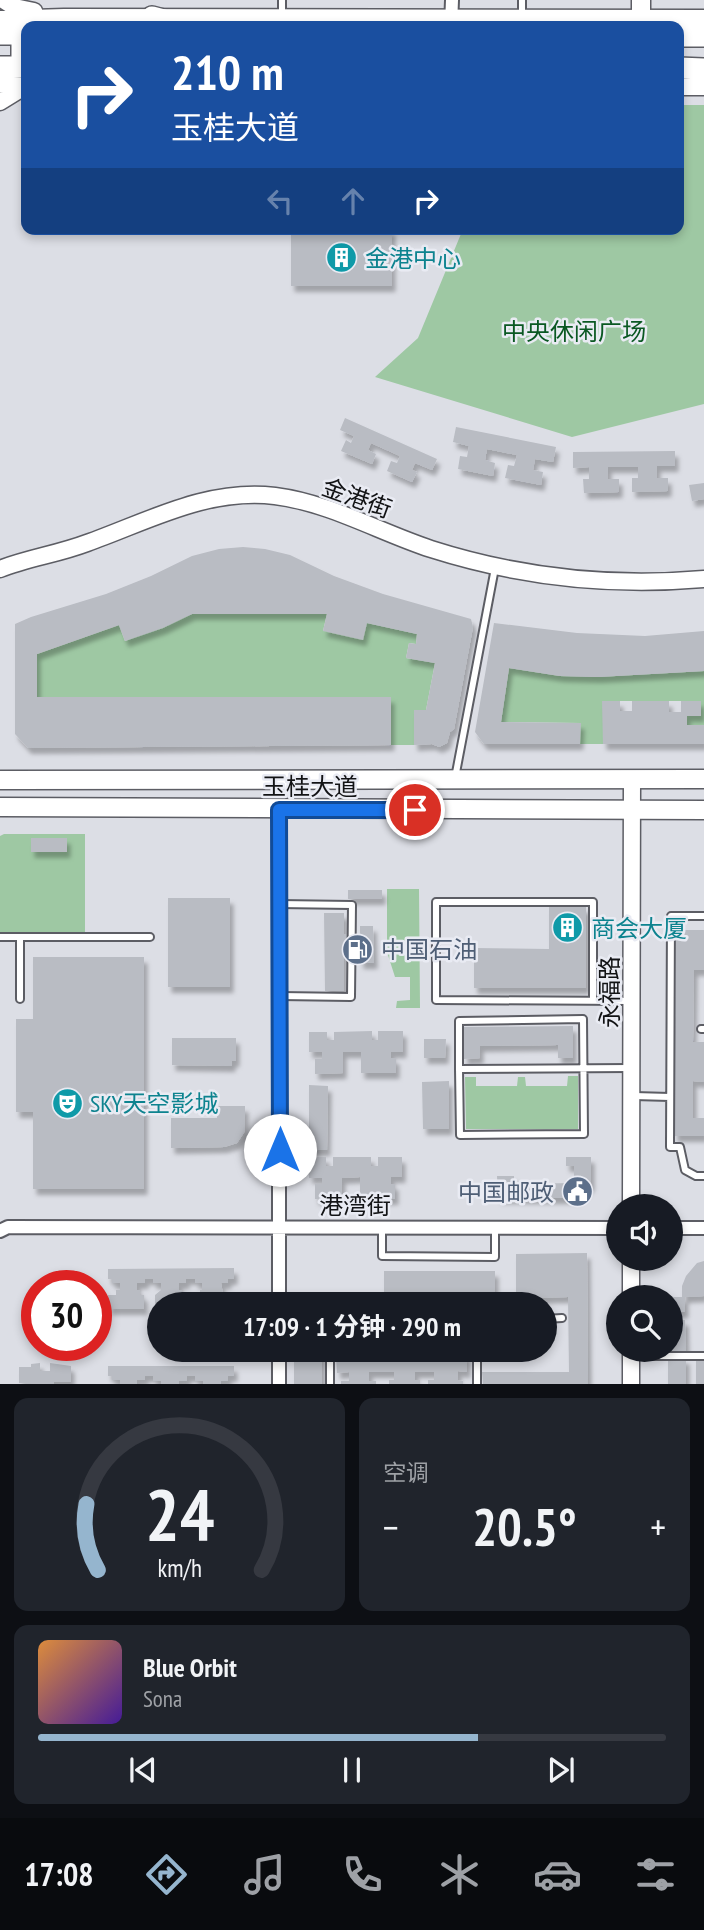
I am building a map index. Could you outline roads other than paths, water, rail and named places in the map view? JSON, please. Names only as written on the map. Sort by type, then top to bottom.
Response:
[{"type":"highway","points":[[152,17],[167,21]]},
{"type":"highway","points":[[0,34],[21,34]]},
{"type":"highway","points":[[684,36],[704,36]]},
{"type":"highway","points":[[0,67],[21,72]]},
{"type":"highway","points":[[684,68],[704,69]]},
{"type":"main road","name":"玉桂大道","points":[[0,780],[704,779]]},
{"type":"main road","name":"玉桂大道","points":[[0,807],[704,810]]},
{"type":"street","points":[[3,0],[14,7],[64,17]]},
{"type":"street","points":[[451,21],[452,0]]},
{"type":"street","points":[[469,21],[641,15],[704,18]]},
{"type":"street","points":[[0,19],[282,17],[417,21]]},
{"type":"street","points":[[0,84],[21,75]]},
{"type":"street","points":[[0,102],[21,78]]},
{"type":"street","points":[[684,87],[704,87]]},
{"type":"street","name":"金港街","points":[[0,569],[86,544],[180,506],[239,495],[275,496],[313,504],[422,546],[495,566],[610,581],[704,579]]},
{"type":"street","name":"永福路","points":[[631,1194],[632,779]]},
{"type":"street","points":[[279,810],[279,1292]]},
{"type":"street","name":"港湾街","points":[[3,1226],[606,1227]]},
{"type":"street","points":[[683,1228],[704,1228]]},
{"type":"street","points":[[279,1362],[279,1384]]},
{"type":"street","points":[[631,1362],[631,1384]]},
{"type":"lane","points":[[282,0],[282,17]]},
{"type":"lane","points":[[522,0],[522,18]]},
{"type":"lane","points":[[455,778],[495,566]]},
{"type":"lane","points":[[593,1001],[593,902],[436,902],[436,1000],[593,1001],[631,1001]]},
{"type":"lane","points":[[279,904],[352,905],[351,997],[280,996]]},
{"type":"lane","points":[[704,916],[671,916],[670,1097],[670,1147],[680,1147],[685,1170],[696,1176],[704,1176]]},
{"type":"lane","points":[[0,937],[150,937]]},
{"type":"lane","points":[[20,937],[20,999]]},
{"type":"lane","points":[[583,1019],[584,1068],[584,1134],[460,1135],[459,1021],[583,1019]]},
{"type":"lane","points":[[459,1069],[631,1068]]},
{"type":"lane","points":[[631,1096],[670,1097]]},
{"type":"lane","points":[[382,1227],[382,1256],[495,1257],[495,1227]]},
{"type":"lane","points":[[557,1318],[562,1318]]},
{"type":"lane","points":[[683,1355],[704,1356]]},
{"type":"lane","points":[[330,1362],[330,1384]]},
{"type":"lane","points":[[477,1362],[477,1384]]},
{"type":"place","name":"金港中心","points":[[342,258]]},
{"type":"place","name":"商会大厦","points":[[568,928]]},
{"type":"place","name":"中国石油","points":[[358,949]]},
{"type":"place","name":"SKY天空影城","points":[[67,1103]]},
{"type":"place","name":"中国邮政","points":[[577,1192]]},
{"type":"park label","name":"中央休闲广场","points":[[574,331]]}]
